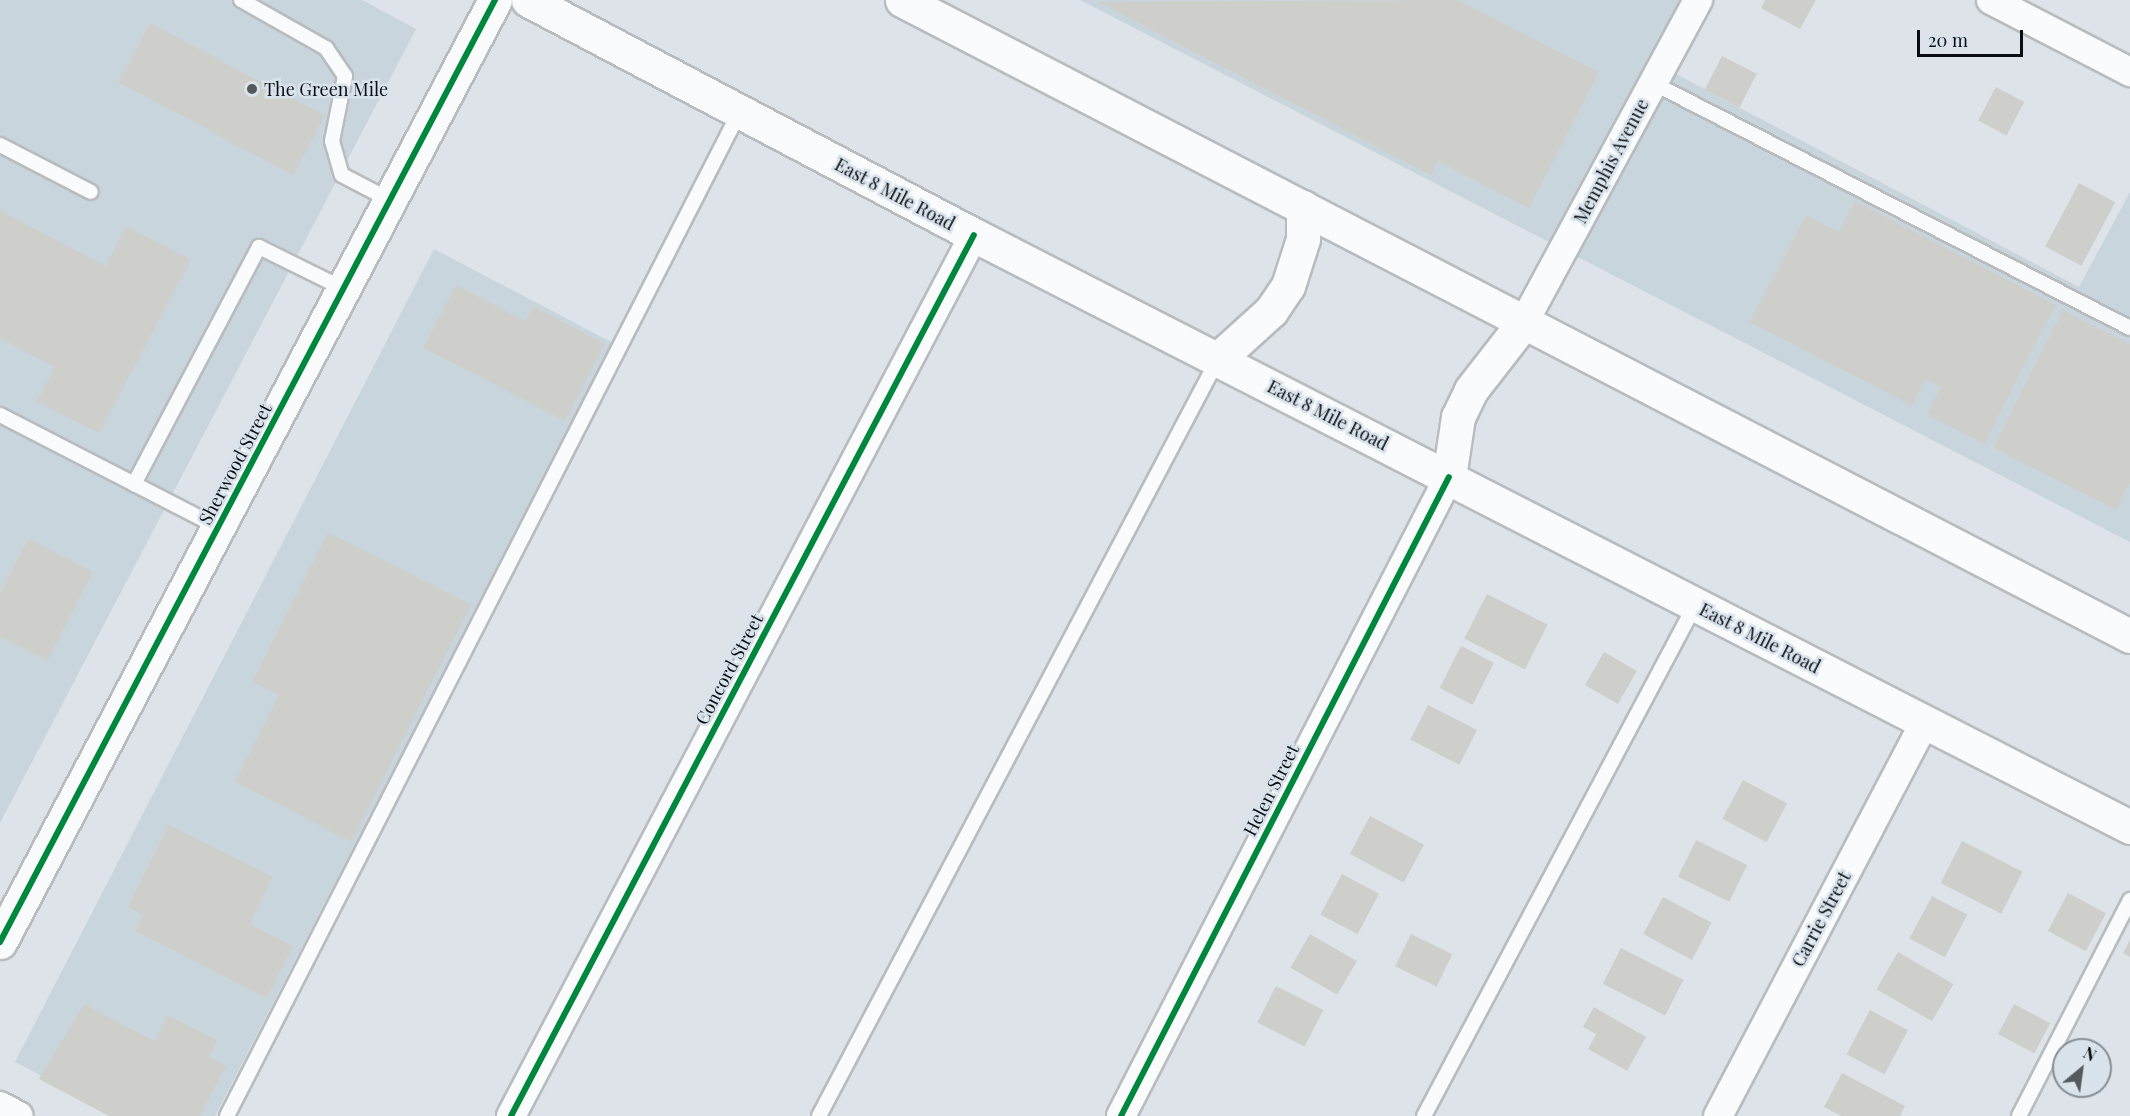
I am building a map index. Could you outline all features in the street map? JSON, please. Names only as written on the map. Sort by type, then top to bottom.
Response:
[{"type":"main road","name":"Sherwood Street","points":[[0,942],[495,0]]},
{"type":"main road","name":"East 8 Mile Road","points":[[528,0],[974,235],[2130,827]]},
{"type":"main road","points":[[902,0],[1524,322],[2127,628]]},
{"type":"main road","points":[[1218,359],[1271,311],[1288,286],[1304,239],[1303,207]]},
{"type":"main road","points":[[1449,477],[1458,417],[1471,390],[1524,322]]},
{"type":"street","name":"Memphis Avenue","points":[[1524,322],[1698,0]]},
{"type":"street","points":[[1991,0],[2130,72]]},
{"type":"street","name":"Concord Street","points":[[511,1116],[974,235]]},
{"type":"street","name":"Helen Street","points":[[1121,1116],[1449,477]]},
{"type":"street","name":"Carrie Street","points":[[1718,1116],[1924,723]]},
{"type":"street","points":[[0,1106],[19,1116]]},
{"type":"lane","points":[[241,0],[326,48],[345,76],[332,141],[342,175],[390,200]]},
{"type":"lane","points":[[1653,82],[2130,328]]},
{"type":"lane","points":[[227,1116],[740,111]]},
{"type":"lane","points":[[0,146],[91,192]]},
{"type":"lane","points":[[134,484],[259,247],[344,289]]},
{"type":"lane","points":[[819,1116],[1218,359]]},
{"type":"lane","points":[[0,415],[218,527]]},
{"type":"lane","points":[[1424,1116],[1695,605]]},
{"type":"lane","points":[[2019,1116],[2130,900]]},
{"type":"shaded area","points":[[0,0],[362,0],[416,29],[0,823]]},
{"type":"shaded area","points":[[1080,0],[1716,0],[1676,74],[2079,287],[2130,192],[2130,542]]},
{"type":"shaded area","points":[[434,249],[613,343],[215,1116],[119,1116],[15,1062]]},
{"type":"building","points":[[1457,0],[1599,72],[1529,208],[1438,161],[1431,175],[1098,2]]},
{"type":"building","points":[[1765,0],[1816,0],[1800,29],[1761,8]]},
{"type":"building","points":[[150,23],[325,116],[293,175],[119,82]]},
{"type":"building","points":[[1722,56],[1757,74],[1739,108],[1705,90]]},
{"type":"building","points":[[1996,87],[2024,102],[2006,136],[1978,121]]},
{"type":"building","points":[[2079,183],[2115,202],[2081,266],[2045,247]]},
{"type":"building","points":[[1855,201],[2056,305],[1984,444],[1927,414],[1941,387],[1926,379],[1912,406],[1750,322],[1806,215],[1839,232]]},
{"type":"building","points":[[0,210],[105,266],[127,226],[191,260],[99,433],[37,401],[55,367],[0,338]]},
{"type":"building","points":[[456,285],[525,321],[533,306],[605,344],[565,421],[423,348]]},
{"type":"building","points":[[2063,310],[2130,344],[2130,483],[2116,510],[1993,447]]},
{"type":"building","points":[[328,533],[471,605],[351,842],[235,782],[279,695],[252,682]]},
{"type":"building","points":[[28,539],[93,572],[47,661],[0,637],[0,593]]},
{"type":"building","points":[[1487,594],[1548,625],[1525,669],[1464,639]]},
{"type":"building","points":[[1461,646],[1494,663],[1473,705],[1440,688]]},
{"type":"building","points":[[1604,652],[1637,671],[1618,704],[1585,685]]},
{"type":"building","points":[[1428,705],[1477,730],[1459,765],[1410,740]]},
{"type":"building","points":[[1743,780],[1787,803],[1766,842],[1722,819]]},
{"type":"building","points":[[1370,816],[1424,845],[1404,883],[1350,854]]},
{"type":"building","points":[[168,825],[273,877],[250,924],[293,946],[267,998],[135,931],[143,915],[128,907]]},
{"type":"building","points":[[1696,840],[1747,865],[1729,902],[1678,877]]},
{"type":"building","points":[[1962,841],[2023,872],[2001,914],[1941,883]]},
{"type":"building","points":[[1342,874],[1379,894],[1357,934],[1320,915]]},
{"type":"building","points":[[2068,893],[2106,913],[2086,951],[2048,931]]},
{"type":"building","points":[[1932,896],[1967,915],[1945,957],[1909,938]]},
{"type":"building","points":[[1663,897],[1712,923],[1692,960],[1643,934]]},
{"type":"building","points":[[1310,934],[1357,961],[1337,995],[1290,968]]},
{"type":"building","points":[[1411,934],[1452,954],[1437,987],[1395,966]]},
{"type":"building","points":[[2130,940],[2130,957],[2123,953]]},
{"type":"building","points":[[1621,948],[1683,980],[1665,1015],[1603,984]]},
{"type":"building","points":[[1898,952],[1953,984],[1932,1021],[1876,989]]},
{"type":"building","points":[[1276,986],[1323,1010],[1305,1047],[1257,1023]]},
{"type":"building","points":[[84,1004],[155,1041],[168,1015],[217,1040],[209,1057],[226,1066],[200,1116],[109,1116],[39,1079]]},
{"type":"building","points":[[2014,1004],[2050,1023],[2034,1053],[1998,1034]]},
{"type":"building","points":[[1594,1007],[1646,1037],[1627,1071],[1588,1049],[1596,1034],[1583,1027]]},
{"type":"building","points":[[1870,1010],[1908,1030],[1884,1074],[1847,1054]]},
{"type":"building","points":[[1842,1073],[1905,1106],[1900,1116],[1841,1116],[1824,1107]]},
{"type":"cycle path","points":[[0,942],[495,0]]},
{"type":"cycle path","points":[[511,1116],[974,235]]},
{"type":"cycle path","points":[[1121,1116],[1449,477]]},
{"type":"place","name":"The Green Mile","points":[[252,89]]}]
